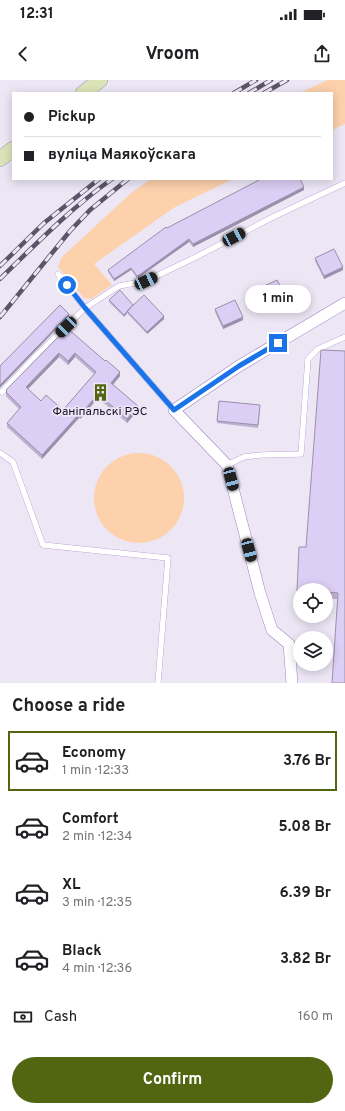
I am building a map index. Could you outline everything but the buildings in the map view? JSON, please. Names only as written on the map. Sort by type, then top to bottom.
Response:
[{"type":"street","points":[[84,92],[100,80]]},
{"type":"street","points":[[0,160],[12,149]]},
{"type":"street","points":[[292,683],[289,644],[272,630],[260,593],[227,465],[174,410],[239,366],[345,303]]},
{"type":"lane","points":[[2,392],[85,308],[119,286],[146,281],[196,257],[272,217],[345,183]]},
{"type":"lane","points":[[58,274],[85,308],[174,410]]},
{"type":"lane","points":[[227,465],[244,457],[301,454],[308,359],[318,349],[345,337]]},
{"type":"lane","points":[[0,453],[13,462],[43,545],[168,558],[158,683]]},
{"type":"shaded area","points":[[328,80],[345,80],[345,124],[333,130],[333,92],[301,92]]},
{"type":"shaded area","points":[[150,180],[231,180],[175,207],[94,264],[112,285],[91,299],[84,298],[58,267],[61,258],[131,193]]},
{"type":"shaded area","points":[[139,453],[148,454],[164,461],[176,473],[183,489],[183,507],[176,523],[164,535],[148,542],[139,543],[130,542],[114,535],[102,523],[95,507],[94,498],[95,489],[102,473],[114,461],[130,454]]},
{"type":"railway","points":[[236,92],[256,80]]},
{"type":"railway","points":[[251,92],[271,80]]},
{"type":"railway","points":[[266,92],[287,80]]},
{"type":"railway","points":[[0,266],[44,223],[98,180]]},
{"type":"railway","points":[[0,279],[68,214],[111,180]]},
{"type":"railway","points":[[0,317],[70,231],[90,210],[127,180]]},
{"type":"place","name":"Фаніпальскі РЭС","points":[[100,393]]},
{"type":"route","points":[[67,285],[85,308],[174,410],[239,366],[278,343]]}]
